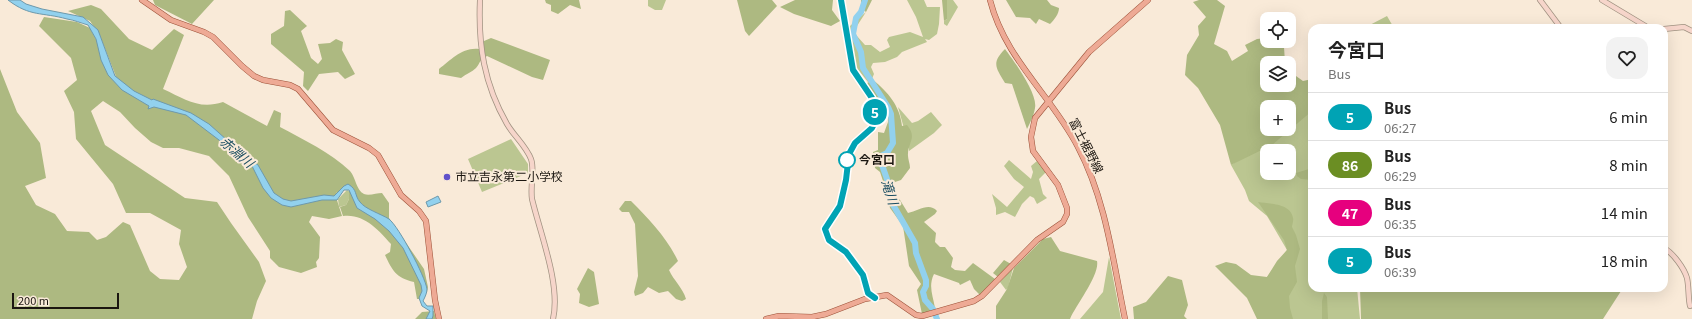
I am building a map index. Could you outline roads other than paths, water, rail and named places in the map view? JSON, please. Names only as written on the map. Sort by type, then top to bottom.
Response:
[{"type":"main road","points":[[142,0],[171,20],[204,32],[213,38],[254,76],[263,80],[290,85],[298,89],[333,130],[364,145],[378,155],[401,195],[419,211],[426,221],[435,300],[439,319]]},
{"type":"main road","points":[[841,0],[853,70],[872,98],[876,120],[872,128],[855,143],[849,154],[846,180],[840,206],[827,226],[826,233],[829,240],[849,256],[863,275],[868,293],[875,298]]},
{"type":"main road","name":"富士裾野線","points":[[990,0],[1001,32],[1010,49],[1070,133],[1093,180],[1106,226],[1125,319]]},
{"type":"main road","points":[[766,319],[779,316],[814,317],[826,314],[864,299],[887,295],[916,315],[922,316],[974,301],[982,296],[1030,247],[1066,219],[1067,208],[1060,190],[1037,157],[1032,145],[1032,128],[1035,118],[1089,52],[1148,0]]},
{"type":"street","points":[[480,0],[482,53],[485,72],[503,116],[527,151],[532,162],[532,198],[550,268],[556,304],[553,319]]},
{"type":"street","points":[[1540,0],[1558,24]]},
{"type":"street","points":[[1602,0],[1642,24]]},
{"type":"street","points":[[1668,28],[1684,27],[1692,31]]},
{"type":"street","points":[[1668,250],[1687,277],[1690,306]]},
{"type":"water","name":"赤淵川","points":[[8,0],[20,0],[26,4],[42,9],[83,17],[98,30],[115,76],[134,91],[152,100],[153,99],[191,113],[209,124],[237,149],[258,165],[274,193],[283,199],[291,201],[324,195],[334,196],[344,186],[348,184],[351,186],[355,190],[362,205],[389,219],[399,231],[417,263],[425,283],[427,290],[423,301],[427,306],[433,306],[432,319],[426,319],[430,311],[422,306],[419,298],[422,291],[421,285],[403,248],[389,231],[375,219],[357,208],[349,190],[344,190],[337,200],[322,200],[291,207],[282,205],[271,198],[263,188],[252,166],[186,115],[154,107],[148,109],[149,106],[122,90],[108,75],[101,60],[96,39],[88,25],[70,19],[30,12]]},
{"type":"water","points":[[438,196],[441,202],[428,207],[426,202]]},
{"type":"waterway","name":"滝川","points":[[865,0],[861,12],[856,18],[853,34],[861,52],[863,68],[891,114],[893,143],[887,153],[879,157],[879,160],[888,182],[892,203],[915,243],[916,253],[926,280],[926,286],[923,292],[925,300],[933,309],[937,319]]},
{"type":"place","name":"今宮口","points":[[847,160]]},
{"type":"place","name":"市立吉永第二小学校","points":[[447,177]]}]
